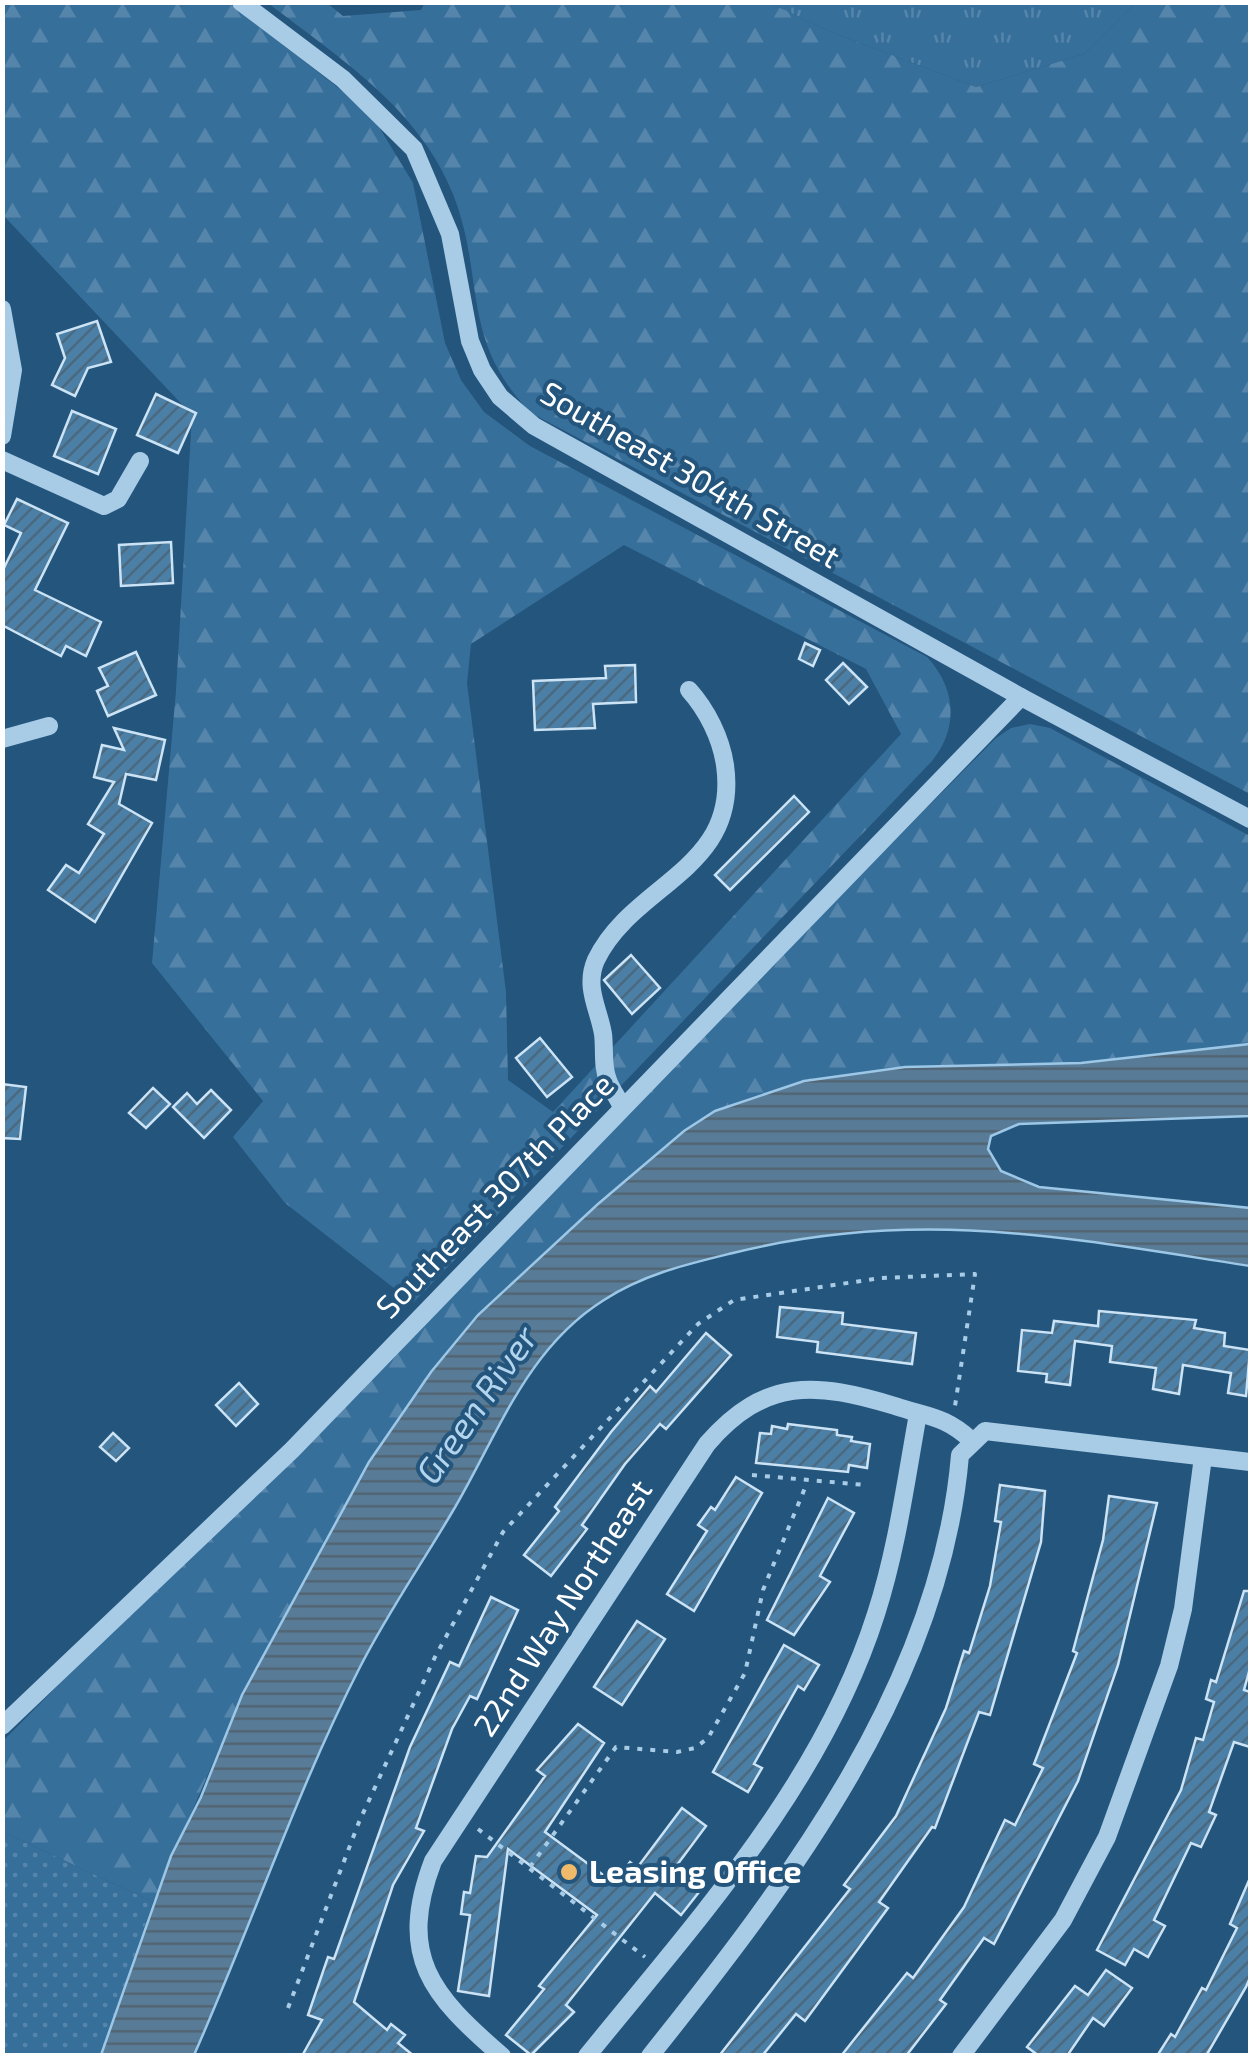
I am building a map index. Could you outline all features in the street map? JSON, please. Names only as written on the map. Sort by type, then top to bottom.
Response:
[{"type":"street","name":"Southeast 304th Street","points":[[241,2],[343,79],[414,149],[450,234],[470,341],[500,397],[534,426],[1021,697],[1250,819]]},
{"type":"street","points":[[2,308],[13,370],[2,436]]},
{"type":"street","points":[[2,460],[104,506],[118,499],[140,461]]},
{"type":"street","points":[[622,1107],[606,1078],[603,1033],[592,993],[596,960],[647,902],[688,867],[725,813],[724,758],[711,722],[689,690]]},
{"type":"street","name":"Southeast 307th Place","points":[[2,1726],[292,1450],[1021,697]]},
{"type":"street","points":[[2,739],[49,726]]},
{"type":"street","name":"22nd Way Northeast","points":[[502,2056],[453,2014],[432,1987],[422,1960],[416,1919],[421,1894],[434,1861],[707,1444],[727,1421],[756,1400],[796,1388],[860,1396],[950,1420]]},
{"type":"street","points":[[587,2056],[779,1812],[824,1732],[876,1616],[918,1414]]},
{"type":"street","points":[[950,1420],[971,1440]]},
{"type":"street","points":[[650,2056],[798,1858],[872,1738],[943,1562],[960,1454],[971,1440],[985,1431],[1250,1462]]},
{"type":"street","points":[[961,2056],[1063,1920],[1114,1820],[1148,1734],[1174,1647],[1203,1457]]},
{"type":"path","points":[[288,2008],[359,1822],[436,1657],[503,1532],[698,1324],[734,1300],[881,1278],[975,1274],[959,1396],[950,1420]]},
{"type":"path","points":[[752,1476],[866,1485]]},
{"type":"path","points":[[530,1867],[616,1747],[677,1752],[696,1748],[708,1738],[745,1673],[763,1590],[807,1483]]},
{"type":"path","points":[[462,1818],[658,1967]]},
{"type":"green space","points":[[425,2],[770,3],[826,30],[976,87],[1084,54],[1135,3],[1250,3],[1250,794],[531,413],[508,386],[483,333],[463,224],[438,163],[419,135],[374,86],[268,3],[327,3],[343,16],[421,10]]},
{"type":"green space","points":[[3,3],[229,3],[345,93],[379,127],[413,183],[445,343],[461,380],[484,412],[530,446],[927,657],[944,682],[951,708],[950,722],[932,761],[413,1303],[285,1203],[233,1137],[263,1101],[152,963],[176,691],[192,415],[3,215]],"holes":[[[624,545],[866,669],[901,734],[553,1112],[508,1080],[506,992],[467,683],[471,644]]]},
{"type":"green space","points":[[770,3],[1135,3],[1084,54],[976,87],[826,30]]},
{"type":"green space","points":[[1030,724],[1050,728],[1250,836],[1250,1044],[1081,1063],[905,1067],[804,1081],[715,1111],[684,1131],[478,1315],[431,1372],[369,1462],[242,1695],[153,1902],[3,1832],[3,1741],[996,738],[1011,728]]},
{"type":"green space","points":[[3,1832],[153,1902],[100,2055],[3,2055]]},
{"type":"water","name":"Green River","points":[[1250,1044],[1250,1116],[1019,1124],[991,1136],[988,1149],[1001,1171],[1039,1187],[1250,1208],[1250,1266],[1055,1237],[929,1230],[866,1232],[801,1239],[683,1266],[619,1291],[577,1320],[554,1342],[517,1394],[360,1667],[315,1762],[194,2055],[101,2055],[171,1856],[201,1797],[242,1695],[369,1462],[431,1372],[478,1315],[598,1204],[684,1131],[715,1111],[804,1081],[905,1067],[1081,1063]]},
{"type":"building","points":[[97,321],[111,362],[88,368],[75,396],[52,385],[65,358],[57,334]]},
{"type":"building","points":[[156,394],[196,413],[178,453],[137,435]]},
{"type":"building","points":[[72,411],[116,429],[98,474],[54,456]]},
{"type":"building","points":[[17,499],[68,523],[35,590],[101,622],[86,656],[66,646],[61,656],[2,625],[2,572],[21,533],[4,525]]},
{"type":"building","points":[[171,542],[173,583],[121,586],[119,545]]},
{"type":"building","points":[[805,643],[820,650],[813,666],[799,659]]},
{"type":"building","points":[[136,652],[156,695],[108,716],[97,691],[108,686],[99,668]]},
{"type":"building","points":[[843,663],[867,687],[849,704],[826,680]]},
{"type":"building","points":[[635,665],[636,702],[593,704],[595,728],[535,730],[533,681],[606,678],[605,666]]},
{"type":"building","points":[[114,728],[165,740],[156,780],[126,774],[119,804],[152,823],[95,922],[48,890],[66,865],[79,873],[104,834],[88,824],[114,782],[94,777],[102,745],[124,750]]},
{"type":"building","points":[[794,796],[809,812],[730,890],[715,875]]},
{"type":"building","points":[[631,955],[660,988],[632,1014],[604,980]]},
{"type":"building","points":[[540,1038],[572,1077],[547,1097],[516,1058]]},
{"type":"building","points":[[2,1084],[26,1087],[20,1139],[2,1138]]},
{"type":"building","points":[[153,1088],[170,1104],[146,1128],[129,1113]]},
{"type":"building","points":[[211,1090],[231,1110],[204,1138],[173,1107],[187,1093],[197,1104]]},
{"type":"building","points":[[780,1307],[843,1313],[842,1324],[916,1333],[912,1364],[817,1352],[818,1342],[777,1337]]},
{"type":"building","points":[[1099,1311],[1196,1320],[1194,1328],[1225,1333],[1224,1346],[1250,1350],[1246,1396],[1228,1393],[1231,1373],[1183,1365],[1179,1394],[1153,1389],[1156,1368],[1110,1362],[1112,1346],[1075,1341],[1070,1385],[1046,1382],[1047,1374],[1018,1371],[1022,1330],[1052,1333],[1054,1321],[1098,1326]]},
{"type":"building","points":[[706,1333],[731,1355],[666,1429],[660,1424],[625,1464],[582,1525],[587,1529],[551,1576],[524,1555],[559,1511],[555,1507],[611,1432],[650,1386],[656,1392]]},
{"type":"building","points":[[239,1383],[258,1404],[236,1426],[216,1405]]},
{"type":"building","points":[[788,1424],[837,1430],[837,1435],[852,1437],[851,1441],[870,1444],[867,1468],[849,1465],[848,1472],[756,1463],[760,1433],[771,1434],[772,1426],[787,1429]]},
{"type":"building","points":[[113,1433],[129,1448],[116,1461],[100,1447]]},
{"type":"building","points":[[736,1477],[762,1493],[694,1611],[667,1594],[707,1531],[698,1525],[711,1507],[715,1510]]},
{"type":"building","points":[[1000,1485],[1045,1491],[1041,1542],[990,1715],[979,1712],[935,1828],[879,1902],[888,1908],[805,2021],[796,2014],[762,2056],[719,2056],[850,1889],[844,1885],[896,1816],[946,1708],[964,1651],[969,1653],[990,1586],[1001,1522],[995,1521]]},
{"type":"building","points":[[1109,1496],[1157,1503],[1118,1665],[1078,1781],[994,1944],[984,1938],[940,2000],[946,2004],[906,2056],[841,2056],[907,1973],[913,1978],[964,1907],[1005,1820],[1015,1825],[1043,1768],[1034,1764],[1077,1653],[1073,1651],[1103,1540]]},
{"type":"building","points":[[828,1498],[854,1513],[820,1576],[830,1582],[794,1635],[767,1620]]},
{"type":"building","points":[[1244,1591],[1250,1591],[1250,1668],[1244,1690],[1250,1692],[1250,1747],[1234,1742],[1209,1812],[1216,1815],[1201,1847],[1191,1843],[1154,1920],[1165,1926],[1148,1957],[1134,1949],[1125,1965],[1097,1950],[1181,1790],[1196,1738],[1203,1740],[1214,1702],[1206,1699],[1211,1680],[1216,1682]]},
{"type":"building","points":[[491,1597],[518,1610],[477,1699],[470,1696],[452,1729],[416,1828],[424,1831],[393,1885],[354,2002],[387,2030],[391,2024],[405,2035],[398,2043],[414,2056],[302,2056],[322,2020],[308,2015],[328,1957],[334,1959],[410,1747],[450,1662],[459,1666]]},
{"type":"building","points":[[637,1621],[665,1639],[622,1705],[594,1687]]},
{"type":"building","points":[[784,1645],[819,1665],[804,1690],[798,1686],[754,1764],[762,1768],[748,1792],[713,1772]]},
{"type":"building","points":[[578,1724],[604,1743],[545,1832],[614,1883],[630,1862],[637,1868],[682,1808],[706,1826],[677,1865],[703,1887],[681,1915],[655,1893],[566,2005],[574,2012],[531,2055],[506,2035],[544,1989],[539,1986],[597,1915],[508,1849],[489,1996],[458,1991],[470,1915],[461,1914],[464,1892],[470,1893],[476,1856],[487,1857],[545,1776],[537,1770]]},
{"type":"building","points":[[1250,1878],[1250,1978],[1246,1987],[1206,2056],[1157,2056],[1171,2034],[1175,2037],[1202,1988],[1206,1990],[1237,1928],[1230,1924]]},
{"type":"building","points":[[1106,1970],[1132,1988],[1104,2026],[1093,2018],[1067,2056],[1039,2056],[1027,2047],[1075,1986],[1088,1995]]},
{"type":"place","name":"Leasing Office","points":[[569,1872]]}]
